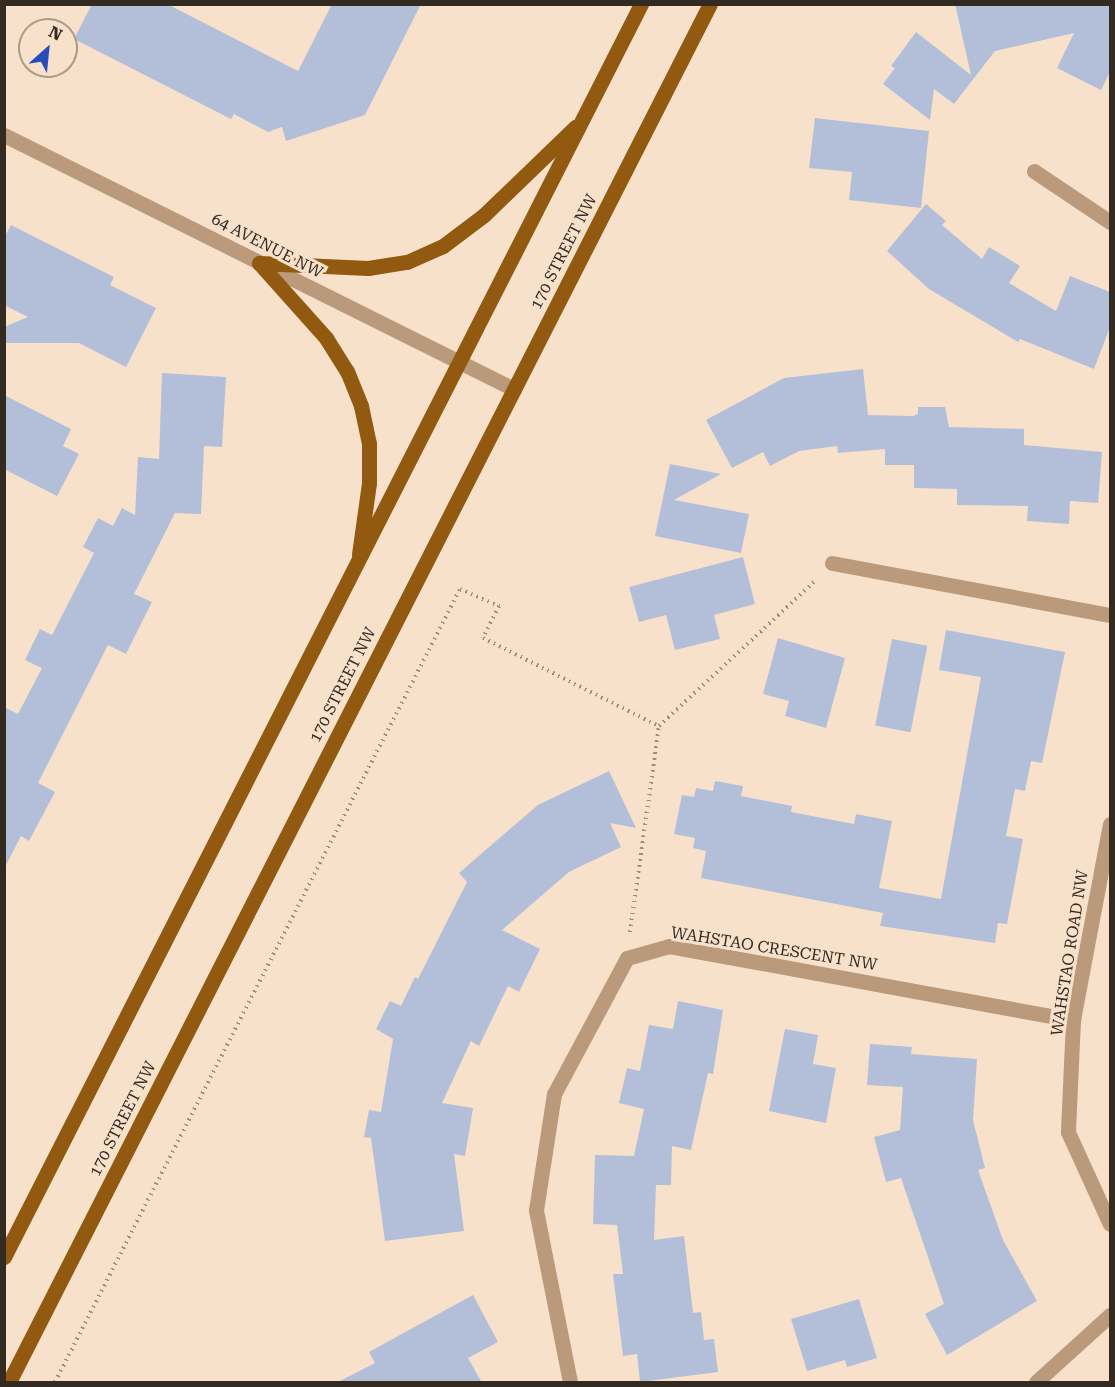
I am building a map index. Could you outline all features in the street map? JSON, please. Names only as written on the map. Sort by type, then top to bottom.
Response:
[{"type":"main road","points":[[4,1257],[642,4]]},
{"type":"main road","name":"170 STREET NW","points":[[9,1383],[710,4]]},
{"type":"main road","points":[[259,262],[368,268],[407,262],[443,246],[484,215],[583,118]]},
{"type":"main road","points":[[259,262],[326,338],[347,371],[361,406],[369,444],[369,483],[357,567]]},
{"type":"street","name":"64 AVENUE NW","points":[[4,135],[514,389]]},
{"type":"street","points":[[1034,171],[1110,222]]},
{"type":"street","points":[[832,562],[1110,615]]},
{"type":"street","name":"WAHSTAO ROAD NW","points":[[1110,824],[1073,1020],[1068,1132],[1110,1224]]},
{"type":"street","name":"WAHSTAO CRESCENT NW","points":[[627,958],[669,946],[1073,1020]]},
{"type":"street","points":[[570,1383],[536,1210],[554,1094],[627,958]]},
{"type":"street","points":[[1036,1383],[1110,1315]]},
{"type":"path","points":[[627,958],[659,726],[797,601],[832,562]]},
{"type":"path","points":[[55,1383],[460,589],[499,606],[483,638],[659,726]]},
{"type":"building","points":[[92,4],[167,4],[298,71],[332,4],[421,4],[365,115],[286,141],[282,127],[268,132],[234,114],[231,119],[78,41],[78,31]]},
{"type":"building","points":[[955,4],[1110,4],[1110,72],[1101,90],[1057,68],[1074,33],[995,51],[954,104],[934,89],[930,120],[883,84],[895,68],[891,66],[916,32],[971,75]]},
{"type":"building","points":[[815,118],[929,131],[921,208],[849,200],[852,172],[809,168]]},
{"type":"building","points":[[926,204],[946,221],[942,225],[982,259],[989,247],[1020,266],[1009,283],[1056,311],[1070,276],[1110,292],[1110,327],[1094,369],[1020,339],[1018,342],[929,289],[887,251]]},
{"type":"building","points":[[11,225],[114,277],[110,285],[156,308],[126,367],[79,343],[4,343],[4,327],[28,317],[4,305],[4,238]]},
{"type":"building","points":[[863,369],[868,415],[913,416],[918,414],[918,407],[945,407],[949,427],[1024,429],[1024,445],[1102,452],[1098,503],[1070,501],[1069,524],[1027,521],[1028,506],[957,505],[957,489],[914,488],[914,465],[885,465],[885,449],[838,453],[837,446],[799,451],[770,466],[763,452],[732,468],[706,420],[784,378]]},
{"type":"building","points":[[162,373],[226,377],[222,447],[204,446],[201,514],[175,513],[134,594],[152,602],[126,654],[108,645],[38,783],[55,792],[29,841],[21,836],[4,869],[4,707],[18,714],[42,668],[25,660],[40,629],[52,635],[94,553],[83,547],[98,518],[113,526],[122,508],[135,515],[138,457],[159,459]]},
{"type":"building","points":[[4,395],[71,429],[63,446],[79,454],[57,496],[4,469]]},
{"type":"building","points":[[670,464],[721,474],[674,500],[749,514],[741,553],[655,536]]},
{"type":"building","points":[[743,557],[755,604],[714,615],[720,639],[675,650],[666,615],[639,622],[629,587]]},
{"type":"building","points":[[946,630],[1065,652],[1042,763],[1031,761],[1025,791],[1015,789],[1006,836],[1023,839],[1007,924],[998,923],[995,943],[880,926],[883,913],[701,878],[706,851],[693,848],[695,838],[674,834],[682,795],[694,797],[696,788],[713,791],[715,781],[743,786],[741,796],[792,806],[791,812],[854,824],[856,814],[892,821],[879,888],[941,899],[981,677],[939,670]]},
{"type":"building","points":[[778,638],[845,658],[826,728],[785,716],[789,701],[763,694]]},
{"type":"building","points":[[892,639],[927,646],[911,732],[875,725]]},
{"type":"building","points":[[609,771],[636,828],[610,823],[621,847],[569,872],[502,930],[540,949],[519,992],[508,986],[479,1046],[471,1041],[442,1103],[473,1108],[465,1156],[454,1154],[464,1231],[385,1241],[371,1138],[364,1137],[369,1110],[381,1112],[393,1039],[376,1029],[390,1001],[401,1006],[415,977],[418,979],[467,882],[459,873],[538,805]]},
{"type":"building","points":[[678,1001],[723,1010],[713,1074],[708,1073],[691,1150],[672,1146],[671,1185],[656,1185],[654,1240],[684,1236],[693,1313],[701,1312],[704,1340],[714,1339],[718,1372],[640,1382],[637,1354],[623,1356],[613,1274],[623,1274],[617,1225],[593,1224],[595,1155],[634,1156],[644,1109],[619,1103],[627,1068],[640,1071],[649,1025],[673,1029]]},
{"type":"building","points":[[785,1029],[818,1035],[813,1064],[836,1068],[826,1123],[769,1111]]},
{"type":"building","points":[[870,1044],[912,1047],[911,1054],[977,1059],[973,1120],[985,1168],[978,1170],[1003,1240],[1037,1301],[947,1355],[925,1314],[944,1304],[901,1178],[886,1182],[874,1137],[900,1130],[903,1087],[867,1085]]},
{"type":"building","points":[[473,1295],[498,1342],[468,1358],[482,1383],[336,1383],[375,1363],[369,1352]]},
{"type":"building","points":[[859,1299],[877,1358],[847,1367],[845,1360],[807,1371],[791,1319]]}]
